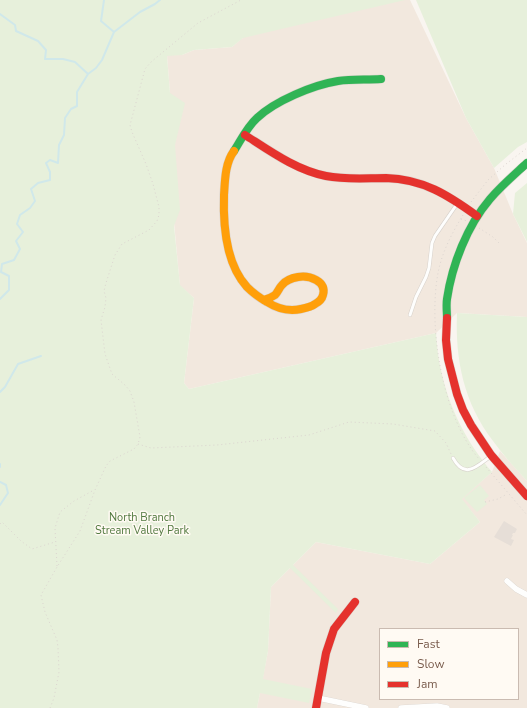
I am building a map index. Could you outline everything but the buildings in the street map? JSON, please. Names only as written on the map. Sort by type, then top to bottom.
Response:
[{"type":"street","points":[[264,300],[277,293],[285,282],[300,277],[316,279],[322,284],[324,290],[322,298],[318,304],[309,308],[294,311],[284,310],[270,304],[264,300],[257,295],[247,286],[237,272],[227,245],[224,186],[229,158],[256,119],[270,108],[286,99],[307,90],[330,83],[345,80],[381,79]]},
{"type":"street","points":[[244,135],[299,167],[318,174],[344,179],[397,179],[413,181],[445,194],[477,216]]},
{"type":"street","points":[[527,163],[489,200],[477,216],[459,251],[447,300],[446,340],[448,359],[457,394],[471,425],[492,455],[527,496]]},
{"type":"street","points":[[507,581],[516,589],[527,595]]},
{"type":"street","points":[[316,708],[326,654],[334,629],[355,602]]},
{"type":"street","points":[[318,698],[366,708]]},
{"type":"street","points":[[400,708],[437,706],[447,708]]},
{"type":"lane","points":[[410,315],[429,268],[432,243],[435,236],[458,202]]},
{"type":"lane","points":[[453,458],[456,464],[463,469],[468,470],[475,468],[492,455]]},
{"type":"path","points":[[50,708],[54,698],[58,672],[58,648],[57,640],[45,612],[41,595],[80,531],[95,490],[106,466],[110,461],[134,449],[138,444],[140,437],[134,402],[130,391],[112,374],[105,354],[101,320],[106,298],[104,291],[115,255],[122,244],[149,230],[157,221],[159,215],[159,207],[146,164],[130,125],[145,69],[150,62],[198,23],[241,0]]},
{"type":"path","points":[[527,148],[488,180],[461,219],[446,247],[438,273],[434,306],[434,330],[443,383],[456,421],[470,447],[491,474],[527,515]]},
{"type":"path","points":[[461,219],[469,222]]},
{"type":"path","points":[[476,227],[493,237],[499,243]]},
{"type":"path","points":[[138,444],[151,448],[217,445],[309,435],[349,422],[393,424],[435,431],[446,443],[453,458]]},
{"type":"path","points":[[57,567],[55,542],[56,528],[60,512],[74,501],[95,490]]},
{"type":"path","points":[[485,502],[498,499],[507,493]]},
{"type":"path","points":[[0,524],[2,522],[21,541],[32,549],[55,542]]},
{"type":"shaded area","points":[[316,0],[410,0],[466,118],[494,168],[527,243],[527,317],[457,313],[436,333],[189,389],[184,383],[194,298],[180,286],[169,169],[170,93],[167,55],[182,55],[194,50],[232,47],[246,35]]},
{"type":"shaded area","points":[[500,451],[527,481],[527,708],[257,708],[268,651],[271,587],[316,542],[430,564],[480,522],[461,499],[492,472]]},
{"type":"green space","name":"North Branch Stream Valley Park","points":[[0,0],[405,0],[243,38],[232,47],[194,50],[182,55],[167,56],[170,93],[185,103],[175,145],[180,210],[174,226],[180,285],[194,298],[184,383],[189,389],[436,333],[438,356],[444,384],[454,411],[467,437],[492,472],[462,499],[480,522],[430,564],[316,542],[293,565],[338,609],[336,613],[290,568],[271,587],[268,651],[263,679],[312,689],[309,703],[260,693],[257,708],[0,708]]},
{"type":"green space","points":[[416,0],[527,0],[527,142],[518,147],[494,168],[466,118]]},
{"type":"green space","points":[[527,183],[527,242],[513,214],[515,193]]},
{"type":"green space","points":[[457,313],[527,317],[527,481],[505,456],[483,427],[468,396],[460,364]]},
{"type":"green space","points":[[480,485],[489,496],[484,500],[487,504],[477,512],[464,498]]},
{"type":"waterway","points":[[104,0],[101,21],[114,32]]},
{"type":"waterway","points":[[0,299],[9,290],[9,276],[1,272],[2,264],[14,260],[20,249],[16,241],[23,232],[17,224],[20,215],[30,208],[35,201],[31,189],[38,183],[50,180],[50,172],[46,163],[50,160],[58,163],[59,145],[64,135],[65,118],[71,109],[77,106],[77,92],[88,74],[96,68],[102,60],[114,32],[140,12],[160,0]]},
{"type":"waterway","points":[[0,14],[15,25],[16,31],[38,41],[46,50],[45,59],[63,59],[75,62],[88,74]]},
{"type":"waterway","points":[[0,392],[5,387],[18,364],[41,356]]},
{"type":"waterway","points":[[0,482],[6,485],[8,493],[0,505]]},
{"type":"traffic: fast","points":[[234,151],[253,122],[265,112],[284,100],[306,90],[328,83],[343,80],[381,79]]},
{"type":"traffic: fast","points":[[447,318],[449,286],[462,246],[474,221],[490,199],[527,163]]},
{"type":"traffic: slow","points":[[234,151],[226,172],[224,219],[230,256],[240,278],[247,287],[259,297],[271,304],[275,306],[287,310],[296,310],[313,305],[321,299],[324,290],[320,283],[316,280],[307,277],[298,277],[285,282],[275,295],[270,298],[264,300]]},
{"type":"traffic: jam","points":[[245,135],[294,165],[315,173],[341,178],[386,178],[412,181],[445,195],[477,216]]},
{"type":"traffic: jam","points":[[447,318],[446,340],[448,359],[457,394],[463,410],[491,455],[527,496]]},
{"type":"traffic: jam","points":[[316,708],[326,653],[334,629],[355,602]]}]
